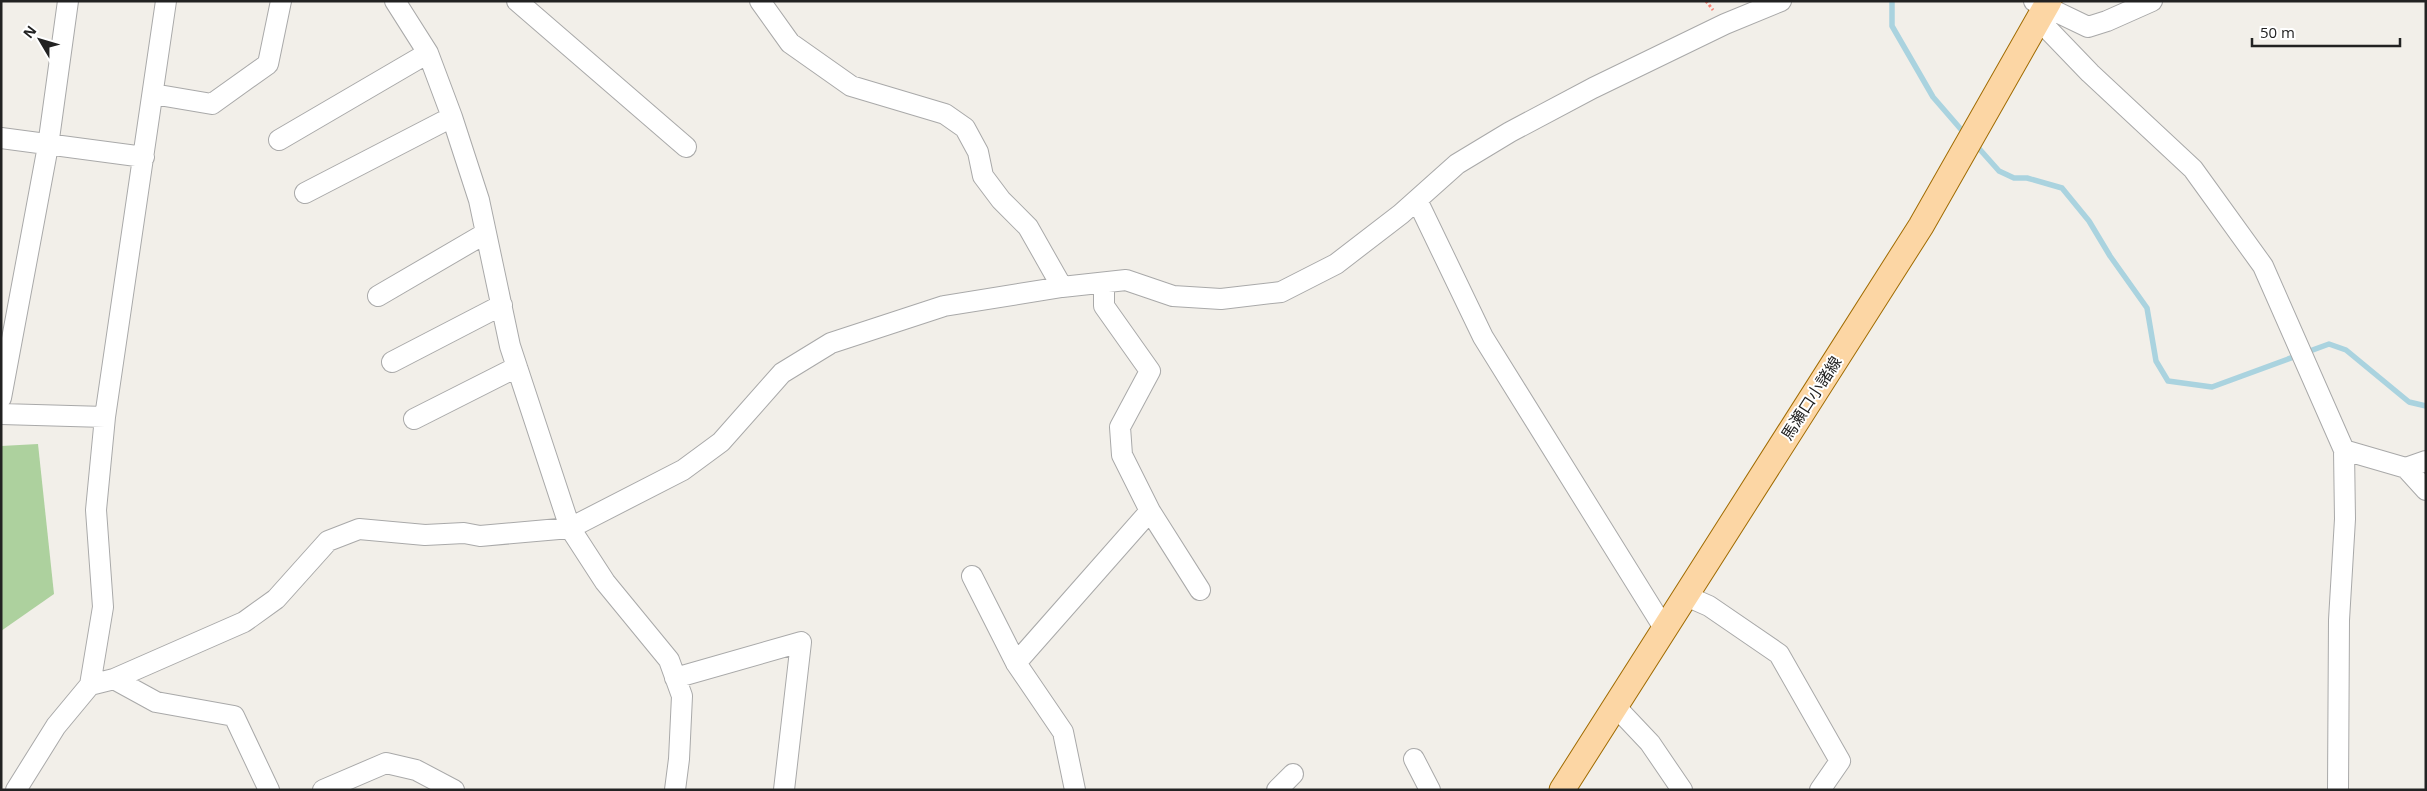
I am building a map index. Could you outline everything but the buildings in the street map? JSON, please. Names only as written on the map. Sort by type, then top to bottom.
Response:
[{"type":"main road","name":"馬瀬口小諸線","points":[[1562,790],[1684,595],[1921,226],[2042,7]]},
{"type":"street","points":[[1,398],[48,146],[68,1]]},
{"type":"street","points":[[16,790],[56,726],[90,685],[103,607],[96,510],[105,417],[166,1]]},
{"type":"street","points":[[153,94],[212,104],[268,64],[281,1]]},
{"type":"street","points":[[395,1],[428,53],[452,117],[479,200],[517,367],[570,528],[604,582],[669,660],[682,696],[679,759],[675,790]]},
{"type":"street","points":[[517,1],[686,147]]},
{"type":"street","points":[[760,1],[790,43],[851,86],[944,114],[965,128],[978,152],[983,176],[1001,200],[1028,227],[1062,287]]},
{"type":"street","points":[[90,685],[114,679],[244,622],[276,599],[328,541],[359,529],[424,534],[464,533],[480,536],[570,528],[683,470],[721,442],[782,373],[831,343],[944,306],[1062,287],[1126,280],[1173,296],[1221,299],[1280,292],[1336,264],[1417,200],[1457,164],[1510,132],[1698,36],[1781,1]]},
{"type":"street","points":[[2042,7],[2088,27],[2152,1]]},
{"type":"street","points":[[2042,7],[2090,73],[2193,169],[2262,266],[2344,450],[2344,519],[2339,620],[2338,790]]},
{"type":"street","points":[[279,140],[428,53]]},
{"type":"street","points":[[305,192],[452,117]]},
{"type":"street","points":[[1,138],[48,146],[144,157]]},
{"type":"street","points":[[1417,200],[1483,337],[1664,628]]},
{"type":"street","points":[[378,296],[486,233]]},
{"type":"street","points":[[1104,283],[1104,306],[1150,371],[1120,428],[1122,455],[1150,511],[1200,590]]},
{"type":"street","points":[[392,362],[502,306]]},
{"type":"street","points":[[414,419],[517,367]]},
{"type":"street","points":[[1,414],[105,417]]},
{"type":"street","points":[[2344,450],[2406,468],[2426,490]]},
{"type":"street","points":[[2406,468],[2426,462]]},
{"type":"street","points":[[1016,662],[1150,511]]},
{"type":"street","points":[[972,576],[1016,662],[1063,732],[1075,790]]},
{"type":"street","points":[[1684,595],[1709,606],[1778,654],[1840,762],[1820,790]]},
{"type":"street","points":[[675,678],[801,642],[784,790]]},
{"type":"street","points":[[114,679],[156,702],[234,716],[269,790]]},
{"type":"street","points":[[1615,706],[1650,743],[1682,790]]},
{"type":"street","points":[[1414,759],[1430,790]]},
{"type":"street","points":[[323,790],[337,782],[386,763],[416,770],[454,790]]},
{"type":"street","points":[[1277,790],[1293,774]]},
{"type":"green space","points":[[38,444],[54,594],[1,631],[1,446]]},
{"type":"waterway","points":[[1892,1],[1892,26],[1933,97],[1965,134]]},
{"type":"waterway","points":[[1975,144],[1999,171],[2014,178],[2027,178],[2062,188],[2089,221],[2110,256],[2147,308],[2156,361],[2168,381],[2212,387],[2329,344],[2346,350],[2409,402],[2426,406]]}]
